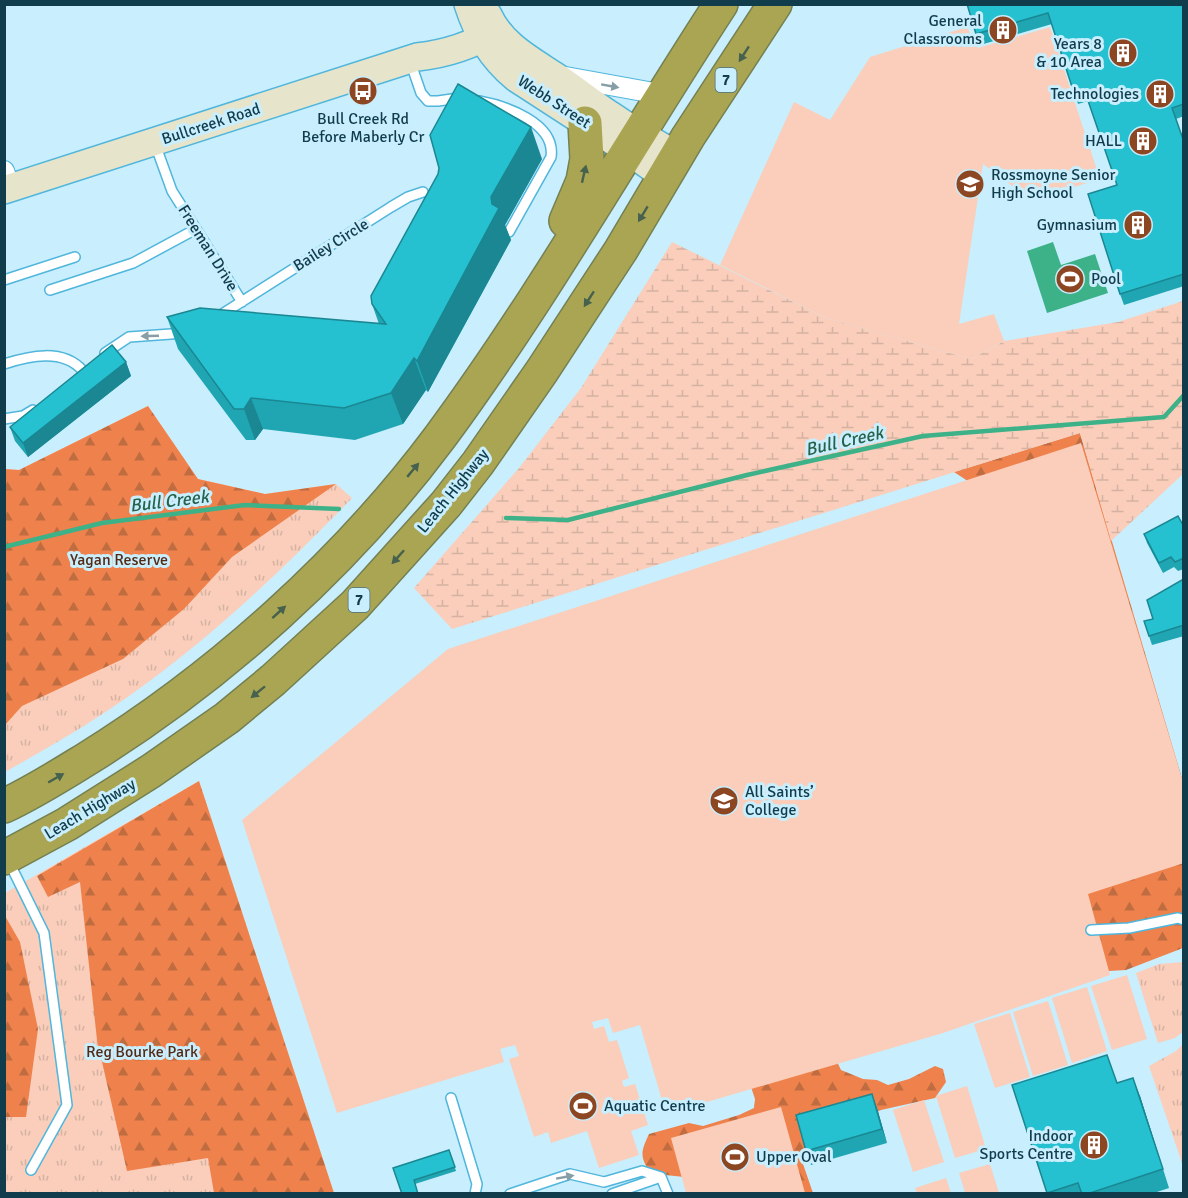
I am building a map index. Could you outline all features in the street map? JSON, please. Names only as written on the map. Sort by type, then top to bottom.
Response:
[{"type":"highway","points":[[4,806],[131,732],[225,660],[332,562],[418,465],[507,341],[665,96],[721,4]]},
{"type":"highway","name":"Leach Highway","points":[[6,857],[66,824],[151,771],[227,718],[273,681],[355,605],[446,504],[478,463],[621,250],[775,4]]},
{"type":"highway","points":[[507,341],[583,181],[588,159],[585,123]]},
{"type":"street","name":"Webb Street","points":[[483,21],[503,67],[516,78],[585,123],[635,143],[671,167]]},
{"type":"street","name":"Webb Street","points":[[483,21],[528,60],[554,75],[613,117],[635,143]]},
{"type":"street","name":"Bullcreek Road","points":[[6,183],[155,142],[413,58],[433,56],[483,21]]},
{"type":"street","name":"Webb Street","points":[[554,75],[665,96]]},
{"type":"lane","points":[[413,58],[421,93],[428,101],[438,102],[461,98],[494,104],[540,127],[548,135],[552,146],[551,157],[509,232]]},
{"type":"lane","name":"Freeman Drive","points":[[155,142],[172,191],[242,302],[213,320]]},
{"type":"lane","name":"Bailey Circle","points":[[242,302],[391,207],[408,197],[423,192]]},
{"type":"lane","points":[[50,290],[133,263],[196,229]]},
{"type":"lane","points":[[4,280],[75,257]]},
{"type":"lane","points":[[74,378],[90,364],[129,338],[175,335],[196,329]]},
{"type":"lane","points":[[4,364],[28,356],[50,356],[72,363],[90,364]]},
{"type":"lane","points":[[4,419],[23,416],[38,408]]},
{"type":"lane","points":[[6,857],[44,933],[67,1105],[31,1170]]},
{"type":"lane","points":[[1091,930],[1129,928],[1178,918],[1184,920]]},
{"type":"lane","points":[[451,1098],[477,1184],[475,1194]]},
{"type":"lane","points":[[510,1194],[570,1174],[604,1182],[642,1172],[661,1177]]},
{"type":"lane","points":[[612,1194],[661,1177]]},
{"type":"lane","points":[[661,1177],[668,1194]]},
{"type":"green space","points":[[967,27],[978,48],[1050,27],[1100,179],[1031,200],[983,164],[959,324],[994,314],[1004,341],[971,359],[826,318],[720,265],[794,102],[830,120],[870,57]]},
{"type":"green space","points":[[672,242],[826,318],[971,359],[1004,341],[1118,322],[1183,301],[1183,474],[1111,541],[1080,433],[452,629],[414,588],[519,468],[581,388]]},
{"type":"green space","name":"Yagan Reserve","points":[[148,406],[198,479],[265,494],[336,484],[352,498],[265,584],[173,663],[95,719],[5,772],[4,469],[19,470]]},
{"type":"green space","name":"Yagan Reserve","points":[[148,406],[198,479],[265,494],[336,484],[232,557],[184,609],[123,659],[22,706],[5,725],[5,469],[19,470]]},
{"type":"green space","points":[[1080,433],[1183,782],[1183,948],[1126,970],[1109,971],[1067,949],[989,495],[954,472]]},
{"type":"green space","name":"All Saints’ College","points":[[1081,443],[1183,782],[1184,863],[1088,894],[1110,975],[943,1033],[666,1114],[640,1025],[613,1033],[608,1018],[592,1022],[594,1029],[604,1026],[609,1042],[617,1040],[629,1078],[622,1081],[624,1087],[635,1084],[648,1125],[631,1131],[639,1155],[599,1168],[587,1131],[551,1143],[548,1132],[534,1137],[509,1059],[519,1056],[515,1045],[500,1049],[504,1062],[337,1113],[242,820],[448,649]]},
{"type":"green space","name":"Reg Bourke Park","points":[[199,781],[334,1193],[5,1194],[5,893]]},
{"type":"green space","name":"Reg Bourke Park","points":[[199,781],[334,1193],[214,1193],[208,1158],[127,1171],[97,1040],[80,882],[48,897],[37,876]]},
{"type":"green space","points":[[4,914],[20,942],[38,1029],[26,1117],[5,1117]]},
{"type":"green space","points":[[1183,962],[1183,1032],[1175,1038],[1158,1043],[1136,973],[1159,964]]},
{"type":"green space","points":[[1127,975],[1147,1039],[1112,1050],[1091,986]]},
{"type":"green space","points":[[1087,987],[1107,1051],[1072,1063],[1052,998]]},
{"type":"green space","points":[[1048,1001],[1068,1065],[1033,1076],[1013,1012]]},
{"type":"green space","points":[[1010,1013],[1030,1077],[995,1088],[974,1024]]},
{"type":"green space","points":[[1183,1044],[1183,1166],[1149,1066],[1176,1051]]},
{"type":"green space","points":[[832,1051],[841,1070],[863,1079],[877,1080],[888,1085],[909,1079],[935,1066],[943,1069],[946,1082],[935,1098],[881,1110],[816,1143],[803,1164],[813,1193],[651,1174],[642,1155],[649,1134],[689,1123],[703,1126],[739,1115],[754,1108],[755,1099],[746,1072]]},
{"type":"green space","points":[[967,1086],[986,1149],[955,1158],[936,1096]]},
{"type":"green space","points":[[924,1100],[944,1162],[913,1172],[893,1110]]},
{"type":"green space","name":"Upper Oval","points":[[781,1107],[805,1193],[686,1193],[671,1138]]},
{"type":"green space","points":[[990,1164],[999,1193],[965,1193],[959,1173]]},
{"type":"green space","points":[[946,1178],[951,1193],[917,1193],[915,1188]]},
{"type":"shaded area","name":"Pool","points":[[1053,242],[1061,265],[1095,254],[1108,293],[1047,313],[1027,251]]},
{"type":"building","points":[[967,4],[1184,4],[1184,104],[1172,108],[1184,142],[1184,274],[1120,294],[1088,194],[1117,185],[1084,89],[1074,93],[1048,13],[976,34]]},
{"type":"building","points":[[458,84],[531,127],[491,197],[492,204],[499,208],[417,361],[414,358],[391,393],[344,408],[251,398],[244,409],[234,409],[167,317],[200,308],[386,324],[372,304],[371,296],[438,174],[439,168],[430,135]]},
{"type":"building","points":[[112,345],[126,362],[23,443],[10,427]]},
{"type":"building","points":[[1178,516],[1184,527],[1184,558],[1175,562],[1171,557],[1159,563],[1144,534]]},
{"type":"building","points":[[1182,580],[1184,582],[1184,625],[1149,636],[1144,621],[1153,619],[1147,600]]},
{"type":"building","name":"Indoor Sports Centre","points":[[1107,1055],[1117,1083],[1133,1078],[1163,1169],[1087,1194],[1082,1194],[1078,1183],[1047,1193],[1012,1085]]},
{"type":"building","points":[[872,1094],[882,1129],[806,1151],[796,1115]]},
{"type":"building","points":[[449,1150],[455,1167],[414,1180],[418,1194],[402,1194],[393,1168]]},
{"type":"waterway","name":"Bull Creek","points":[[506,518],[568,520],[747,475],[923,436],[1164,417],[1184,395]]},
{"type":"waterway","name":"Bull Creek","points":[[4,547],[102,523],[245,505],[339,509]]},
{"type":"place","name":"General Classrooms","points":[[1003,30]]},
{"type":"place","name":"Years 8 & 10 Area","points":[[1123,53]]},
{"type":"place","name":"Bull Creek Rd Before Maberly Cr","points":[[363,91]]},
{"type":"place","name":"Technologies","points":[[1160,94]]},
{"type":"place","name":"HALL","points":[[1143,141]]},
{"type":"place","name":"Rossmoyne Senior High School","points":[[970,184]]},
{"type":"place","name":"Gymnasium","points":[[1138,225]]},
{"type":"place","name":"Pool","points":[[1070,279]]},
{"type":"place","name":"All Saints’ College","points":[[724,801]]},
{"type":"place","name":"Aquatic Centre","points":[[583,1106]]},
{"type":"place","name":"Indoor Sports Centre","points":[[1094,1145]]},
{"type":"place","name":"Upper Oval","points":[[735,1157]]}]
